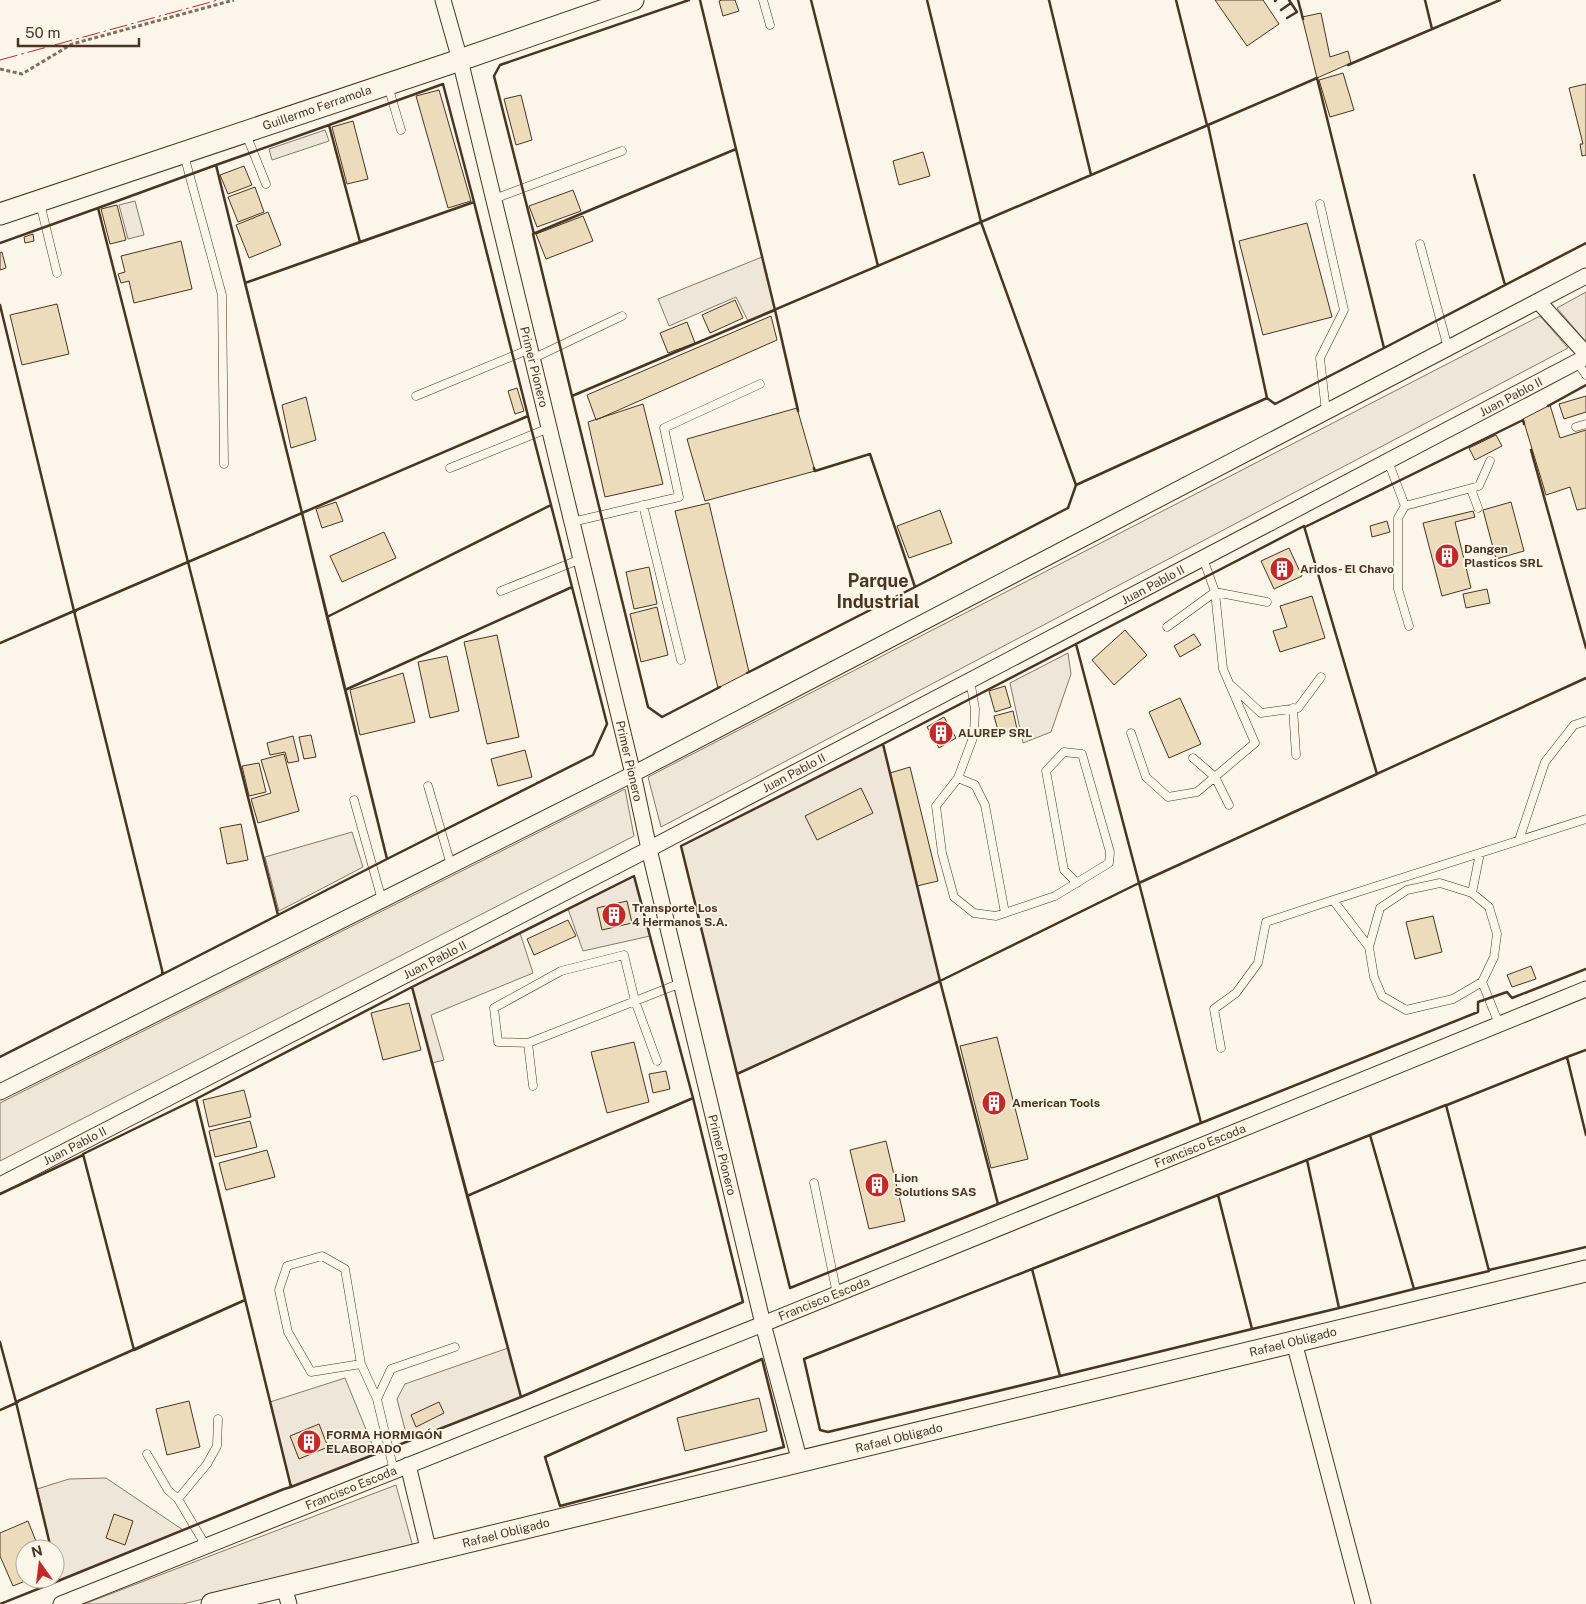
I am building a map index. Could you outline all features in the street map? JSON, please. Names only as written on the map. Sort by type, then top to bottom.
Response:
[{"type":"street","name":"Primer Pionero","points":[[444,0],[633,774],[648,849],[763,1324],[800,1462]]},
{"type":"street","name":"Guillermo Ferramola","points":[[0,214],[633,0]]},
{"type":"street","points":[[0,1092],[633,774],[1586,276]]},
{"type":"street","points":[[1538,301],[1583,358]]},
{"type":"street","name":"Juan Pablo II","points":[[0,1185],[648,849],[1583,358]]},
{"type":"street","name":"Francisco Escoda","points":[[61,1604],[763,1324],[1586,989]]},
{"type":"street","name":"Rafael Obligado","points":[[212,1604],[287,1595],[429,1552],[1586,1271]]},
{"type":"street","points":[[1294,1342],[1363,1604]]},
{"type":"street","points":[[401,1468],[429,1552]]},
{"type":"lane","points":[[763,0],[770,25]]},
{"type":"lane","points":[[388,84],[400,130]]},
{"type":"lane","points":[[245,132],[266,184]]},
{"type":"lane","points":[[494,199],[622,151]]},
{"type":"lane","points":[[184,153],[222,295],[224,464]]},
{"type":"lane","points":[[40,201],[57,273]]},
{"type":"lane","points":[[1320,204],[1344,310],[1320,358],[1326,412]]},
{"type":"lane","points":[[1420,244],[1448,348]]},
{"type":"lane","points":[[416,396],[531,354],[622,316]]},
{"type":"lane","points":[[1583,358],[1586,375]]},
{"type":"lane","points":[[572,522],[678,497],[664,428],[760,384]]},
{"type":"lane","points":[[1576,427],[1586,424]]},
{"type":"lane","points":[[450,468],[549,428]]},
{"type":"lane","points":[[1388,461],[1405,506]]},
{"type":"lane","points":[[1410,626],[1398,589],[1398,518],[1405,506],[1480,486],[1490,461]]},
{"type":"lane","points":[[1471,489],[1478,508]]},
{"type":"lane","points":[[643,506],[681,660]]},
{"type":"lane","points":[[1131,733],[1146,777],[1168,797],[1197,792],[1255,743],[1223,670],[1215,592],[1203,558]]},
{"type":"lane","points":[[501,591],[581,559]]},
{"type":"lane","points":[[1168,627],[1215,592],[1267,602]]},
{"type":"lane","points":[[1229,683],[1262,713],[1298,708],[1321,677]]},
{"type":"lane","points":[[970,680],[975,709],[974,735],[958,778],[936,806],[942,853],[954,897],[974,914],[996,916],[1055,896],[1077,883],[1109,864],[1110,852],[1082,754],[1064,752],[1046,771],[1064,870],[1077,883]]},
{"type":"lane","points":[[1293,708],[1296,755]]},
{"type":"lane","points":[[1519,840],[1545,762],[1574,725],[1586,721]]},
{"type":"lane","points":[[1193,758],[1215,777],[1229,805]]},
{"type":"lane","points":[[958,778],[975,785],[986,805],[1005,913]]},
{"type":"lane","points":[[428,786],[451,865]]},
{"type":"lane","points":[[354,800],[382,900]]},
{"type":"lane","points":[[1221,1048],[1214,1009],[1236,992],[1258,963],[1266,922],[1586,819]]},
{"type":"lane","points":[[1472,893],[1480,853]]},
{"type":"lane","points":[[1333,900],[1368,947],[1374,977],[1382,996],[1406,1010],[1453,999],[1482,982],[1494,957],[1498,934],[1489,907],[1472,893],[1440,884],[1407,890],[1380,908],[1368,947]]},
{"type":"lane","points":[[657,1061],[635,1001],[624,955],[561,971],[494,1008],[498,1042],[528,1043],[635,1001],[681,983]]},
{"type":"lane","points":[[1482,982],[1499,1024]]},
{"type":"lane","points":[[528,1043],[533,1086]]},
{"type":"lane","points":[[814,1184],[837,1294]]},
{"type":"lane","points":[[361,1364],[311,1372],[288,1332],[279,1290],[287,1266],[322,1256],[345,1269],[361,1364],[377,1399],[401,1468]]},
{"type":"lane","points":[[377,1399],[391,1368],[455,1347]]},
{"type":"lane","points":[[178,1499],[206,1464],[217,1446],[218,1419]]},
{"type":"lane","points":[[147,1454],[168,1490],[178,1499],[206,1546]]},
{"type":"path","points":[[0,70],[22,74],[72,44],[234,0]]},
{"type":"shaded area","points":[[325,130],[329,141],[272,160],[269,149]]},
{"type":"shaded area","points":[[135,201],[144,235],[128,239],[119,205]]},
{"type":"shaded area","points":[[762,257],[775,310],[748,321],[736,297],[669,326],[658,299]]},
{"type":"shaded area","points":[[1586,292],[1586,342],[1557,308]]},
{"type":"shaded area","points":[[1540,316],[1568,348],[661,827],[648,777]]},
{"type":"shaded area","points":[[1068,653],[1071,674],[1051,732],[1023,743],[1010,683]]},
{"type":"shaded area","points":[[883,744],[940,981],[737,1074],[681,846]]},
{"type":"shaded area","points":[[625,789],[634,836],[0,1161],[0,1103]]},
{"type":"shaded area","points":[[352,832],[363,867],[279,911],[265,857]]},
{"type":"shaded area","points":[[634,876],[650,936],[583,951],[568,909]]},
{"type":"shaded area","points":[[520,933],[533,973],[431,1015],[444,1060],[432,1063],[412,987]]},
{"type":"shaded area","points":[[508,1348],[521,1397],[408,1441],[397,1399],[405,1384]]},
{"type":"shaded area","points":[[345,1378],[376,1454],[291,1487],[270,1402]]},
{"type":"shaded area","points":[[106,1478],[183,1530],[65,1578],[65,1539],[49,1539],[37,1489],[69,1479]]},
{"type":"shaded area","points":[[396,1485],[413,1547],[183,1604],[84,1604]]},
{"type":"building","points":[[735,0],[739,11],[723,16],[719,1]]},
{"type":"building","points":[[1215,0],[1263,0],[1279,24],[1247,46]]},
{"type":"building","points":[[1321,13],[1330,57],[1348,51],[1351,63],[1317,78],[1302,17]]},
{"type":"building","points":[[1343,73],[1354,110],[1330,117],[1319,80]]},
{"type":"building","points":[[1586,84],[1586,155],[1582,156],[1580,144],[1583,144],[1569,88]]},
{"type":"building","points":[[439,90],[471,201],[448,208],[416,96]]},
{"type":"building","points":[[521,95],[532,140],[516,145],[504,99]]},
{"type":"building","points":[[353,121],[368,179],[347,184],[332,127]]},
{"type":"building","points":[[923,152],[930,176],[899,185],[893,161]]},
{"type":"building","points":[[244,166],[252,185],[228,194],[220,175]]},
{"type":"building","points":[[255,187],[264,212],[238,222],[228,197]]},
{"type":"building","points":[[573,190],[581,211],[537,227],[529,206]]},
{"type":"building","points":[[117,205],[126,240],[110,244],[101,209]]},
{"type":"building","points":[[268,212],[281,245],[249,258],[236,225]]},
{"type":"building","points":[[583,216],[593,241],[546,259],[536,234]]},
{"type":"building","points":[[1307,223],[1332,317],[1263,335],[1239,241]]},
{"type":"building","points":[[33,234],[34,241],[25,243],[24,237]]},
{"type":"building","points":[[181,241],[192,289],[134,303],[129,281],[121,283],[118,274],[125,272],[121,256]]},
{"type":"building","points":[[2,252],[6,268],[0,270],[0,253]]},
{"type":"building","points":[[735,300],[743,318],[710,333],[702,315]]},
{"type":"building","points":[[57,304],[69,354],[22,365],[10,315]]},
{"type":"building","points":[[771,316],[777,340],[596,420],[587,395]]},
{"type":"building","points":[[687,322],[695,343],[668,353],[660,333]]},
{"type":"building","points":[[517,388],[524,411],[515,414],[508,391]]},
{"type":"building","points":[[1586,396],[1586,412],[1564,419],[1559,404]]},
{"type":"building","points":[[306,397],[316,440],[291,448],[282,405]]},
{"type":"building","points":[[643,404],[663,484],[605,497],[588,422]]},
{"type":"building","points":[[1550,405],[1560,438],[1586,430],[1586,508],[1577,510],[1570,487],[1546,495],[1523,419]]},
{"type":"building","points":[[797,408],[815,471],[705,501],[687,439]]},
{"type":"building","points":[[1496,435],[1502,446],[1475,460],[1469,448]]},
{"type":"building","points":[[336,502],[343,521],[322,528],[316,509]]},
{"type":"building","points":[[1511,502],[1524,551],[1496,559],[1483,510]]},
{"type":"building","points":[[709,503],[749,672],[718,688],[675,511]]},
{"type":"building","points":[[940,510],[952,543],[909,558],[897,526]]},
{"type":"building","name":"Dangen Plasticos SRL","points":[[1473,511],[1475,517],[1455,522],[1471,588],[1442,596],[1423,523]]},
{"type":"building","points":[[1387,521],[1390,532],[1372,537],[1370,526]]},
{"type":"building","points":[[384,532],[396,558],[342,582],[330,556]]},
{"type":"building","name":"Aridos- El Chavo","points":[[1289,548],[1302,576],[1274,589],[1261,561]]},
{"type":"building","points":[[649,567],[657,604],[634,609],[626,572]]},
{"type":"building","points":[[1487,589],[1490,603],[1466,608],[1463,594]]},
{"type":"building","points":[[1312,596],[1325,638],[1280,652],[1273,631],[1287,627],[1280,606]]},
{"type":"building","points":[[657,607],[668,655],[641,662],[630,614]]},
{"type":"building","points":[[1125,630],[1147,655],[1114,685],[1092,660]]},
{"type":"building","points":[[1194,634],[1201,645],[1180,657],[1174,646]]},
{"type":"building","points":[[497,635],[519,737],[487,744],[464,642]]},
{"type":"building","points":[[447,656],[459,711],[430,718],[418,662]]},
{"type":"building","points":[[403,673],[415,722],[360,735],[350,690]]},
{"type":"building","points":[[1005,686],[1011,707],[995,712],[989,691]]},
{"type":"building","points":[[1180,698],[1201,744],[1169,758],[1149,712]]},
{"type":"building","points":[[1013,711],[1017,729],[999,734],[994,716]]},
{"type":"building","name":"ALUREP SRL","points":[[944,717],[956,738],[939,748],[927,727]]},
{"type":"building","points":[[311,735],[316,757],[304,759],[299,737]]},
{"type":"building","points":[[293,736],[299,761],[288,763],[285,752],[270,755],[267,743]]},
{"type":"building","points":[[525,750],[532,777],[498,786],[491,759]]},
{"type":"building","points":[[284,754],[299,811],[258,823],[251,799],[271,793],[261,760]]},
{"type":"building","points":[[259,763],[266,792],[249,796],[242,766]]},
{"type":"building","points":[[910,767],[938,881],[917,886],[890,773]]},
{"type":"building","points":[[861,788],[873,813],[817,840],[805,816]]},
{"type":"building","points":[[241,824],[248,860],[227,864],[220,828]]},
{"type":"building","name":"Transporte Los 4 Hermanos S.A.","points":[[627,901],[632,923],[602,930],[597,908]]},
{"type":"building","points":[[1433,916],[1442,952],[1415,959],[1406,922]]},
{"type":"building","points":[[568,920],[576,936],[534,955],[527,939]]},
{"type":"building","points":[[1531,966],[1536,979],[1512,987],[1507,975]]},
{"type":"building","points":[[409,1003],[421,1050],[383,1060],[371,1013]]},
{"type":"building","name":"American Tools","points":[[997,1037],[1028,1159],[991,1168],[960,1046]]},
{"type":"building","points":[[634,1042],[649,1102],[607,1113],[591,1052]]},
{"type":"building","points":[[666,1071],[670,1089],[653,1093],[649,1074]]},
{"type":"building","points":[[244,1090],[251,1117],[209,1127],[203,1100]]},
{"type":"building","points":[[250,1121],[257,1147],[215,1157],[209,1131]]},
{"type":"building","name":"Lion Solutions SAS","points":[[886,1141],[905,1221],[869,1229],[850,1150]]},
{"type":"building","points":[[267,1150],[275,1177],[226,1190],[219,1163]]},
{"type":"building","points":[[759,1398],[767,1431],[685,1451],[677,1418]]},
{"type":"building","points":[[189,1401],[200,1447],[167,1455],[156,1409]]},
{"type":"building","points":[[439,1402],[444,1413],[416,1427],[411,1415]]},
{"type":"building","name":"FORMA HORMIGÓN ELABORADO","points":[[319,1424],[328,1447],[299,1459],[290,1436]]},
{"type":"building","points":[[114,1514],[133,1521],[125,1545],[106,1538]]},
{"type":"building","points":[[28,1521],[35,1539],[15,1539],[15,1585],[13,1586],[0,1556],[0,1533]]},
{"type":"wall","points":[[534,234],[494,76],[500,65],[689,0]]},
{"type":"wall","points":[[700,0],[735,150]]},
{"type":"wall","points":[[811,0],[878,266]]},
{"type":"wall","points":[[927,0],[980,223]]},
{"type":"wall","points":[[1049,0],[1091,175]]},
{"type":"wall","points":[[1176,0],[1207,125]]},
{"type":"wall","points":[[1287,18],[1297,12],[1289,0]]},
{"type":"wall","points":[[1298,0],[1303,19]]},
{"type":"wall","points":[[1425,0],[1432,29]]},
{"type":"wall","points":[[1348,65],[1500,0]]},
{"type":"wall","points":[[1281,10],[1291,3]]},
{"type":"wall","points":[[1317,78],[1384,348],[1275,404],[1267,398],[1208,125],[1317,78]]},
{"type":"wall","points":[[443,84],[474,202],[360,242],[329,125],[443,84]]},
{"type":"wall","points":[[329,125],[360,242],[245,283],[216,165],[329,125]]},
{"type":"wall","points":[[1208,125],[1267,398],[1076,485],[981,222],[1208,125]]},
{"type":"wall","points":[[736,149],[775,310],[572,396],[533,234],[736,149]]},
{"type":"wall","points":[[216,165],[302,513],[188,562],[98,208],[216,165]]},
{"type":"wall","points":[[1474,175],[1505,285]]},
{"type":"wall","points":[[474,202],[528,416],[302,513],[245,283],[474,202]]},
{"type":"wall","points":[[0,243],[98,208]]},
{"type":"wall","points":[[720,687],[662,717],[648,707],[572,396],[981,222],[1076,485],[1068,508],[915,587],[870,454],[815,471],[814,469]]},
{"type":"wall","points":[[1384,348],[1586,243]]},
{"type":"wall","points":[[0,305],[74,611],[76,611]]},
{"type":"wall","points":[[775,310],[798,410]]},
{"type":"wall","points":[[775,310],[798,411]]},
{"type":"wall","points":[[1548,406],[1586,385]]},
{"type":"wall","points":[[528,416],[551,505],[327,617],[302,513],[528,416]]},
{"type":"wall","points":[[1305,527],[1523,420],[1524,424]]},
{"type":"wall","points":[[1531,450],[1586,648]]},
{"type":"wall","points":[[747,673],[915,587],[870,454],[815,471],[814,468]]},
{"type":"wall","points":[[551,505],[572,587],[345,690],[327,617],[551,505]]},
{"type":"wall","points":[[302,513],[387,859],[278,915],[188,562],[302,513]]},
{"type":"wall","points":[[1304,526],[1377,774],[1139,883],[1076,644],[1304,526]]},
{"type":"wall","points":[[188,562],[278,915],[163,974],[74,611],[188,562]]},
{"type":"wall","points":[[572,587],[607,724],[593,755],[387,859],[345,690],[572,587]]},
{"type":"wall","points":[[0,643],[74,611],[75,613]]},
{"type":"wall","points":[[1076,644],[1139,883],[940,981],[883,744],[1076,644]]},
{"type":"wall","points":[[1586,678],[1139,883],[1201,1123],[1478,1012],[1478,1002],[1507,992],[1512,998],[1586,969]]},
{"type":"wall","points":[[883,744],[940,981],[737,1074],[681,846],[883,744]]},
{"type":"wall","points":[[634,876],[693,1098],[467,1196],[412,987],[634,876]]},
{"type":"wall","points":[[1139,883],[1201,1123],[998,1204],[940,981],[1139,883]]},
{"type":"wall","points":[[0,1057],[162,973]]},
{"type":"wall","points":[[940,981],[998,1204],[790,1288],[737,1074],[940,981]]},
{"type":"wall","points":[[412,987],[521,1397],[291,1487],[196,1099],[412,987]]},
{"type":"wall","points":[[1567,1059],[1567,1057],[1586,1050]]},
{"type":"wall","points":[[1447,1105],[1567,1057],[1586,1135]]},
{"type":"wall","points":[[693,1098],[743,1302],[521,1397],[467,1196],[693,1098]]},
{"type":"wall","points":[[196,1099],[245,1300],[134,1350],[83,1154],[196,1099]]},
{"type":"wall","points":[[1446,1105],[1489,1271],[1414,1289],[1370,1135],[1446,1105]]},
{"type":"wall","points":[[1370,1135],[1414,1289],[1339,1308],[1307,1160],[1370,1135]]},
{"type":"wall","points":[[0,1194],[83,1155]]},
{"type":"wall","points":[[1307,1160],[1339,1308],[1252,1329],[1218,1195],[1307,1160]]},
{"type":"wall","points":[[1218,1195],[1252,1329],[1060,1376],[1032,1269],[1218,1195]]},
{"type":"wall","points":[[1489,1270],[1586,1247]]},
{"type":"wall","points":[[1032,1269],[1060,1376],[828,1432],[820,1430],[804,1359],[1032,1269]]},
{"type":"wall","points":[[49,1539],[16,1402],[245,1300]]},
{"type":"wall","points":[[0,1342],[16,1402],[18,1402]]},
{"type":"wall","points":[[762,1359],[784,1447],[560,1506],[545,1457],[762,1359]]},
{"type":"wall","points":[[0,1410],[16,1403]]},
{"type":"wall","points":[[65,1578],[291,1487],[291,1485]]},
{"type":"wall","points":[[0,1604],[38,1589]]},
{"type":"power","points":[[0,60],[218,0]]},
{"type":"place","name":"Dangen Plasticos SRL","points":[[1447,556]]},
{"type":"place","name":"Aridos- El Chavo","points":[[1282,569]]},
{"type":"place","name":"ALUREP SRL","points":[[941,733]]},
{"type":"place","name":"Transporte Los 4 Hermanos S.A.","points":[[614,915]]},
{"type":"place","name":"American Tools","points":[[994,1103]]},
{"type":"place","name":"Lion Solutions SAS","points":[[877,1185]]},
{"type":"place","name":"FORMA HORMIGÓN ELABORADO","points":[[309,1442]]},
{"type":"district","name":"Parque Industrial","points":[[878,591]]}]
